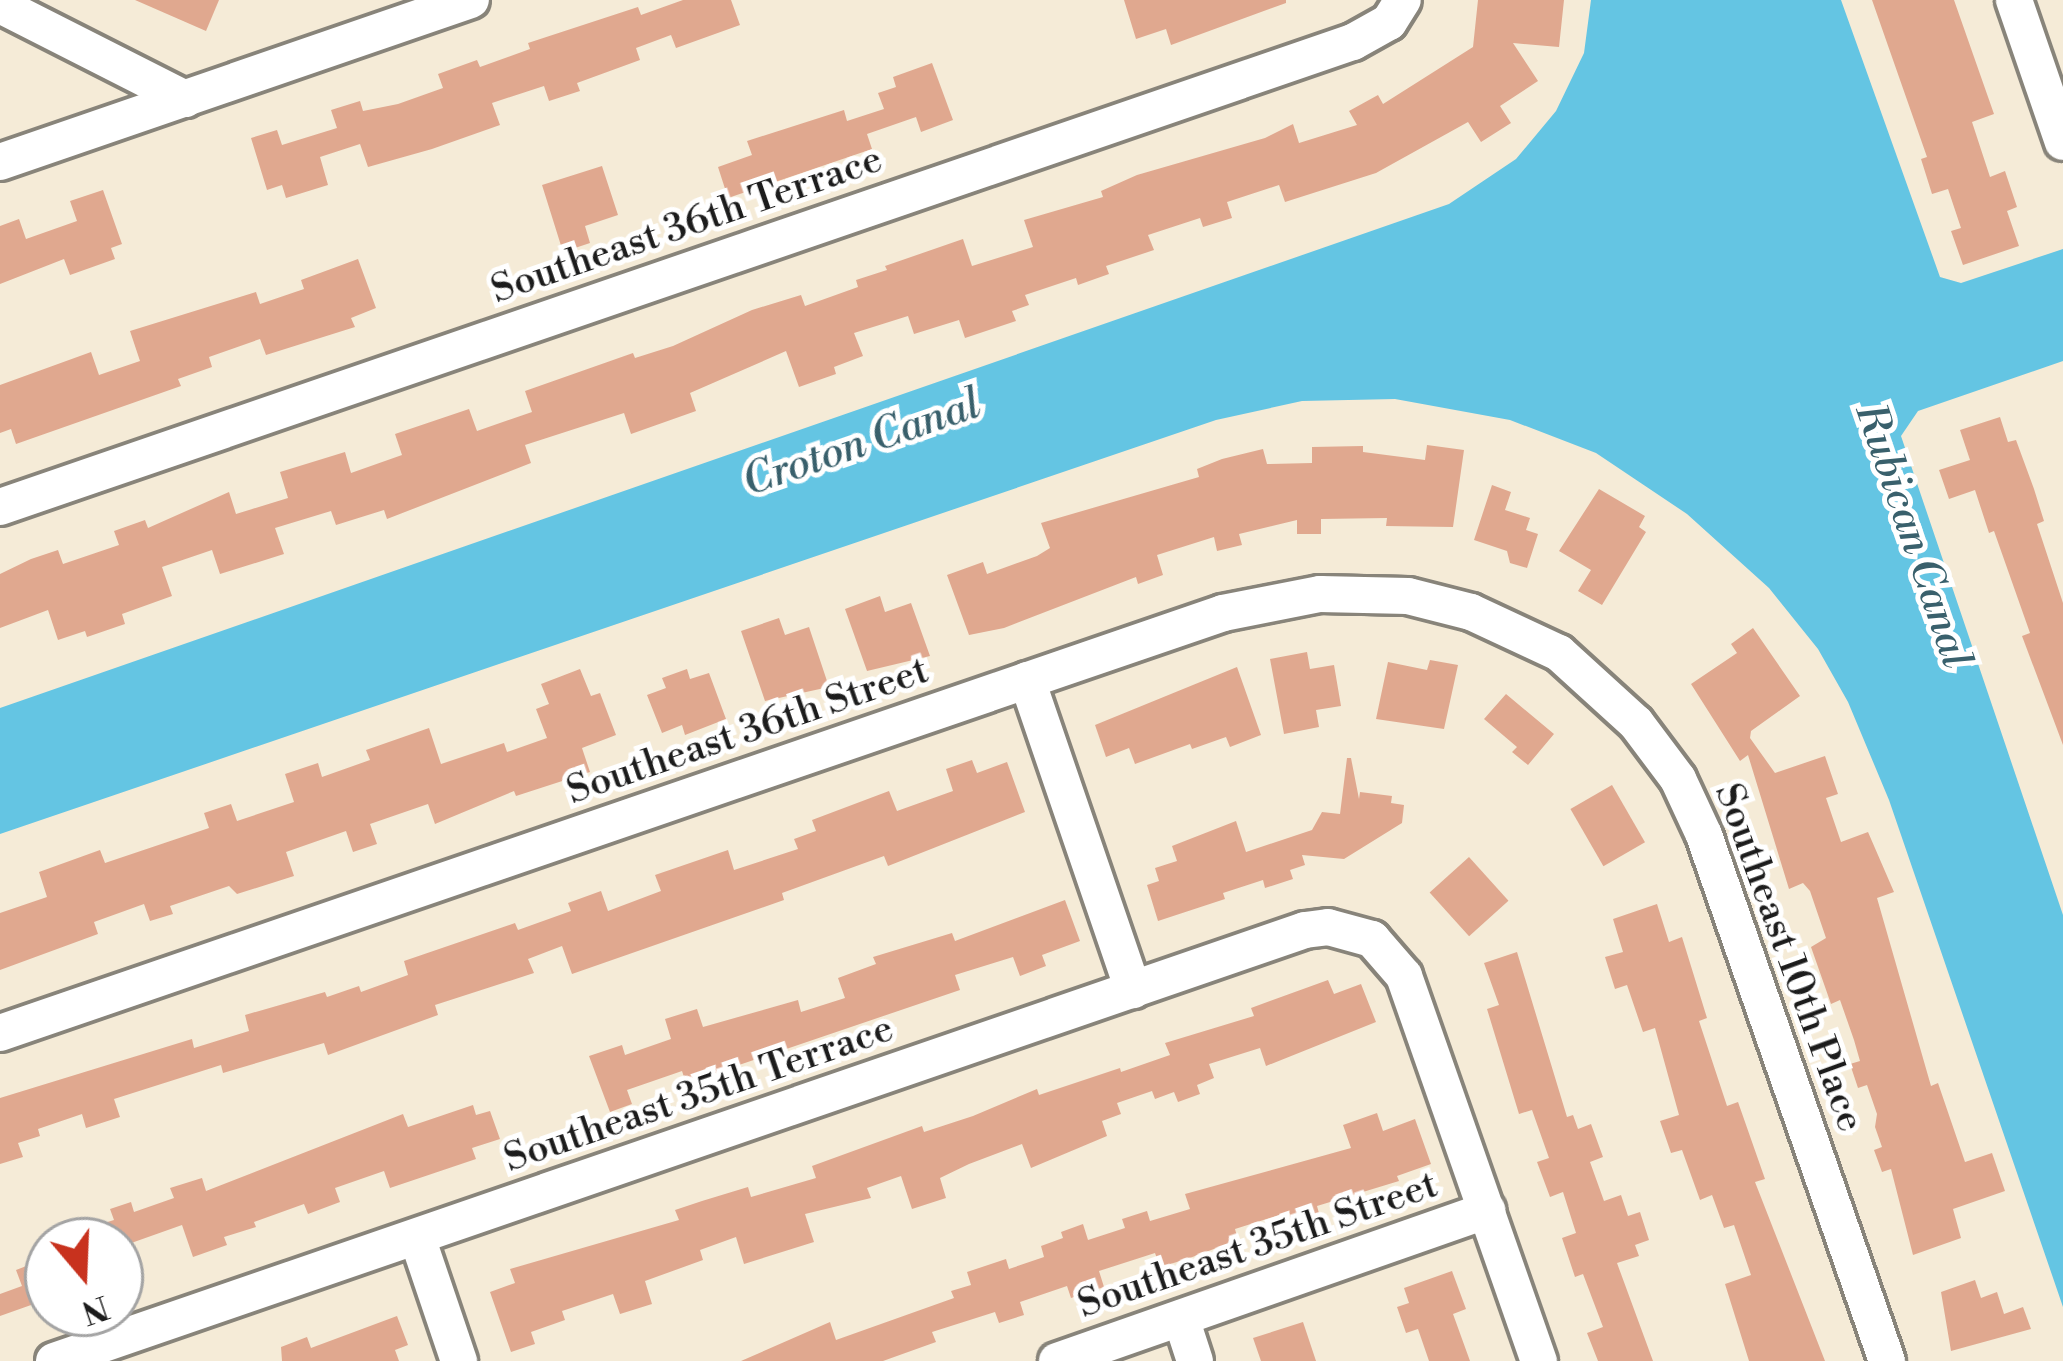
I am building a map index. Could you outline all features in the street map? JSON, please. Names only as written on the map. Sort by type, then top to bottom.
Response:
[{"type":"street","points":[[0,162],[471,0]]},
{"type":"street","points":[[2014,0],[2053,80],[2063,142]]},
{"type":"street","points":[[0,5],[185,98]]},
{"type":"street","name":"Southeast 36th Terrace","points":[[0,508],[1353,42],[1399,8]]},
{"type":"street","name":"Southeast 36th Street","points":[[0,1033],[1223,613],[1319,594],[1408,596],[1471,612],[1530,637]]},
{"type":"street","name":"Southeast 10th Place","points":[[1530,637],[1612,698],[1658,750],[1693,806],[1886,1361]]},
{"type":"street","points":[[1027,680],[1132,990]]},
{"type":"street","name":"Southeast 35th Terrace","points":[[54,1361],[1305,930],[1342,927],[1372,939],[1404,976],[1486,1210]]},
{"type":"street","points":[[1486,1210],[1539,1361]]},
{"type":"street","name":"Southeast 35th Street","points":[[1057,1361],[1486,1210]]},
{"type":"street","points":[[417,1237],[459,1361]]},
{"type":"street","points":[[1181,1318],[1195,1361]]},
{"type":"water","points":[[1591,0],[1841,0],[1940,277],[1961,283],[2063,249],[2063,361],[1918,411],[1901,436],[2063,915],[2063,1307],[1889,800],[1848,702],[1818,649],[1769,588],[1687,514],[1596,453],[1510,420],[1395,399],[1302,401],[1216,420],[0,834],[0,708],[1449,204],[1516,159],[1556,111],[1584,53]]},
{"type":"building","points":[[135,0],[219,0],[206,31]]},
{"type":"building","points":[[683,0],[731,0],[740,25],[676,48],[671,35],[636,48],[640,60],[577,83],[580,91],[549,101],[544,86],[492,103],[500,125],[432,149],[368,167],[360,144],[320,157],[328,185],[286,198],[282,185],[267,190],[251,138],[277,130],[282,145],[337,128],[331,110],[360,101],[363,111],[398,104],[443,88],[438,74],[477,60],[480,67],[530,49],[528,43],[638,7],[641,15]]},
{"type":"building","points":[[1124,0],[1286,3],[1171,45],[1166,29],[1136,39]]},
{"type":"building","points":[[1478,0],[1564,0],[1559,47],[1513,43],[1538,81],[1500,106],[1511,123],[1481,142],[1468,122],[1376,173],[1285,202],[1279,185],[1227,202],[1232,218],[1203,227],[1200,218],[1148,235],[1154,250],[1106,266],[1109,274],[1078,285],[1076,278],[1025,295],[1029,305],[1012,311],[1016,321],[965,338],[959,320],[914,334],[908,316],[854,333],[863,356],[834,367],[836,374],[799,387],[786,351],[690,393],[696,411],[631,434],[624,413],[525,445],[531,463],[387,519],[384,510],[336,525],[331,511],[275,528],[284,554],[220,574],[212,550],[162,567],[172,596],[122,614],[125,624],[87,637],[85,631],[58,640],[48,610],[0,628],[0,574],[31,559],[58,550],[63,564],[119,545],[114,531],[145,520],[148,528],[229,492],[236,514],[288,498],[280,472],[345,452],[351,473],[402,455],[395,434],[469,409],[477,431],[532,412],[525,391],[633,353],[635,358],[673,346],[752,310],[801,295],[805,306],[858,287],[856,280],[887,270],[885,266],[963,239],[972,266],[1033,247],[1024,220],[1103,197],[1101,191],[1137,175],[1265,138],[1293,124],[1299,143],[1357,125],[1349,111],[1378,95],[1383,104],[1473,47]]},
{"type":"building","points":[[1872,0],[1954,0],[1994,114],[1972,122],[1990,177],[2005,171],[2017,207],[2007,211],[2019,246],[1963,265],[1951,231],[1961,228],[1948,189],[1932,194],[1921,159],[1927,157]]},
{"type":"building","points":[[932,63],[953,120],[921,132],[916,117],[867,134],[872,149],[728,198],[718,167],[752,155],[747,141],[844,110],[847,121],[884,109],[878,93],[896,87],[893,77]]},
{"type":"building","points":[[602,166],[618,215],[585,226],[590,243],[563,252],[542,185]]},
{"type":"building","points":[[103,190],[122,244],[111,248],[115,259],[70,275],[64,259],[0,284],[0,226],[19,219],[26,239],[77,221],[70,201]]},
{"type":"building","points":[[358,259],[376,308],[351,318],[355,327],[266,355],[260,339],[209,357],[212,367],[178,379],[181,386],[16,444],[11,429],[0,433],[0,385],[91,352],[99,375],[140,361],[130,331],[256,292],[260,304],[304,289],[301,280]]},
{"type":"building","points":[[2000,417],[2008,442],[2016,440],[2034,489],[2044,521],[2037,524],[2063,603],[2063,745],[2022,636],[2030,633],[1994,531],[1989,533],[1975,490],[1949,499],[1939,470],[1970,460],[1960,430]]},
{"type":"building","points":[[1427,445],[1464,450],[1453,527],[1386,526],[1387,518],[1321,519],[1321,534],[1297,534],[1297,520],[1239,534],[1242,545],[1217,551],[1214,537],[1157,555],[1163,575],[1138,584],[1136,577],[1004,628],[969,635],[947,575],[983,562],[987,574],[1037,556],[1050,548],[1041,523],[1199,477],[1197,469],[1222,459],[1263,449],[1267,464],[1312,463],[1312,447],[1363,446],[1363,452],[1425,460]]},
{"type":"building","points":[[1492,485],[1511,492],[1505,510],[1530,518],[1526,530],[1538,534],[1527,568],[1510,563],[1507,551],[1474,540]]},
{"type":"building","points":[[1599,489],[1645,516],[1639,527],[1646,532],[1602,605],[1578,591],[1591,570],[1559,551]]},
{"type":"building","points":[[880,596],[885,612],[911,603],[930,656],[867,671],[845,609]]},
{"type":"building","points":[[779,618],[785,635],[809,627],[829,687],[765,701],[741,631]]},
{"type":"building","points":[[1753,628],[1800,696],[1751,731],[1750,738],[1775,773],[1825,756],[1838,794],[1826,798],[1841,842],[1868,832],[1894,892],[1877,898],[1931,1086],[1938,1083],[1965,1162],[1992,1153],[2005,1191],[1953,1209],[1961,1238],[1913,1255],[1891,1169],[1882,1172],[1874,1150],[1882,1147],[1875,1127],[1877,1114],[1867,1085],[1858,1088],[1850,1064],[1860,1061],[1854,1040],[1840,1000],[1831,1004],[1811,947],[1826,938],[1810,891],[1803,883],[1789,889],[1748,755],[1740,761],[1691,684],[1737,653],[1731,644]]},
{"type":"building","points":[[1307,652],[1310,669],[1334,665],[1341,706],[1316,710],[1319,727],[1284,734],[1270,659]]},
{"type":"building","points":[[1430,660],[1458,665],[1444,729],[1376,719],[1388,662],[1427,670]]},
{"type":"building","points":[[1237,667],[1261,735],[1230,747],[1226,737],[1192,749],[1190,744],[1135,764],[1129,748],[1106,757],[1095,725]]},
{"type":"building","points":[[580,669],[591,696],[600,693],[616,735],[582,748],[590,772],[516,796],[514,791],[435,824],[428,804],[370,824],[377,844],[353,852],[346,831],[286,852],[294,876],[237,894],[229,886],[170,906],[173,914],[150,921],[144,904],[94,922],[98,934],[0,970],[0,913],[47,897],[39,872],[100,850],[105,863],[209,828],[204,813],[231,804],[237,821],[294,802],[285,774],[318,763],[322,777],[370,760],[366,750],[429,728],[441,764],[504,743],[507,752],[547,738],[536,709],[549,704],[541,684]]},
{"type":"building","points":[[687,669],[690,679],[709,673],[726,719],[685,735],[682,725],[662,733],[647,695],[666,688],[662,678]]},
{"type":"building","points":[[1506,694],[1554,734],[1528,765],[1512,752],[1517,747],[1484,719]]},
{"type":"building","points":[[1347,758],[1351,758],[1359,799],[1360,792],[1392,796],[1391,803],[1404,805],[1402,823],[1344,859],[1302,855],[1305,865],[1290,870],[1293,879],[1265,888],[1263,880],[1223,893],[1225,899],[1158,921],[1147,885],[1159,881],[1155,868],[1177,861],[1172,846],[1236,821],[1246,852],[1312,830],[1322,812],[1340,814]]},
{"type":"building","points":[[972,760],[977,773],[1007,762],[1025,812],[888,866],[884,856],[782,893],[784,900],[572,974],[562,946],[528,959],[534,973],[435,1005],[438,1015],[328,1055],[324,1043],[223,1073],[221,1065],[114,1099],[120,1117],[86,1128],[82,1114],[38,1129],[40,1136],[18,1143],[23,1157],[0,1164],[0,1098],[192,1039],[194,1048],[249,1031],[245,1015],[325,992],[327,997],[359,986],[361,992],[408,975],[404,961],[515,923],[518,930],[571,911],[568,903],[601,891],[608,911],[661,891],[655,875],[728,850],[734,870],[798,849],[794,839],[816,831],[812,820],[889,791],[897,811],[953,791],[946,769]]},
{"type":"building","points":[[1612,785],[1645,842],[1603,866],[1570,809]]},
{"type":"building","points":[[1469,857],[1508,901],[1469,936],[1430,892]]},
{"type":"building","points":[[1065,900],[1080,941],[1042,955],[1046,966],[1020,976],[1013,957],[955,975],[960,990],[686,1083],[682,1071],[627,1090],[632,1104],[610,1112],[589,1056],[622,1045],[625,1055],[671,1039],[665,1019],[697,1009],[703,1027],[798,1000],[801,1012],[845,998],[838,978],[876,964],[873,957],[952,933],[955,941]]},
{"type":"building","points":[[1657,904],[1669,942],[1682,937],[1707,1018],[1699,1021],[1727,1106],[1738,1102],[1765,1179],[1755,1182],[1825,1361],[1749,1361],[1725,1284],[1751,1275],[1734,1225],[1724,1228],[1712,1195],[1700,1200],[1682,1150],[1671,1153],[1660,1121],[1679,1115],[1655,1028],[1643,1032],[1627,985],[1615,989],[1605,957],[1623,952],[1613,919]]},
{"type":"building","points":[[1517,952],[1567,1117],[1573,1115],[1578,1129],[1591,1124],[1603,1157],[1590,1162],[1604,1201],[1621,1195],[1628,1216],[1640,1212],[1649,1240],[1635,1245],[1639,1256],[1617,1263],[1653,1361],[1598,1361],[1587,1333],[1603,1327],[1583,1274],[1575,1277],[1562,1238],[1576,1233],[1563,1192],[1550,1197],[1537,1162],[1549,1158],[1532,1110],[1519,1114],[1487,1009],[1499,1005],[1484,963]]},
{"type":"building","points":[[1328,980],[1334,994],[1361,984],[1376,1022],[1266,1066],[1260,1048],[1209,1064],[1214,1078],[1197,1085],[1200,1094],[1178,1102],[1174,1092],[1155,1099],[1152,1091],[1117,1103],[1121,1114],[1102,1121],[1107,1136],[1031,1168],[1022,1144],[969,1164],[940,1178],[946,1198],[912,1209],[901,1176],[867,1188],[871,1198],[805,1214],[814,1242],[744,1264],[736,1237],[700,1250],[703,1260],[645,1281],[652,1304],[620,1314],[613,1294],[562,1311],[565,1320],[531,1332],[535,1344],[511,1352],[490,1292],[515,1283],[510,1269],[679,1220],[675,1210],[748,1187],[751,1197],[816,1178],[812,1166],[922,1126],[924,1132],[1037,1089],[1039,1095],[1170,1055],[1165,1043],[1254,1016],[1251,1008]]},
{"type":"building","points":[[473,1105],[476,1115],[490,1111],[500,1139],[472,1148],[476,1159],[390,1188],[384,1171],[335,1188],[340,1202],[308,1214],[304,1204],[254,1222],[256,1227],[224,1237],[227,1245],[193,1257],[182,1225],[144,1238],[144,1217],[113,1217],[110,1209],[131,1202],[134,1212],[174,1198],[170,1188],[202,1178],[206,1191],[403,1114],[408,1127]]},
{"type":"building","points":[[1377,1113],[1383,1131],[1415,1119],[1431,1164],[1397,1176],[1399,1181],[1317,1206],[1320,1217],[1293,1225],[1289,1212],[1235,1229],[1238,1240],[1187,1259],[1160,1267],[1155,1253],[1099,1271],[1104,1287],[1071,1298],[1067,1286],[1020,1302],[1024,1315],[999,1323],[995,1312],[932,1332],[936,1342],[883,1361],[741,1361],[830,1322],[836,1340],[954,1298],[951,1291],[971,1285],[967,1272],[1006,1259],[1009,1269],[1044,1257],[1041,1246],[1083,1224],[1088,1240],[1125,1228],[1122,1219],[1147,1211],[1150,1221],[1190,1209],[1185,1194],[1351,1148],[1343,1125]]},
{"type":"building","points":[[24,1267],[24,1308],[0,1316],[0,1294],[22,1286],[16,1270]]},
{"type":"building","points":[[1452,1271],[1466,1309],[1453,1314],[1470,1361],[1429,1361],[1418,1329],[1406,1333],[1397,1307],[1409,1303],[1404,1288]]},
{"type":"building","points":[[1975,1280],[1981,1298],[1997,1292],[2004,1314],[2023,1307],[2031,1329],[1951,1351],[1941,1292]]},
{"type":"building","points":[[397,1316],[408,1345],[395,1350],[399,1361],[282,1361],[281,1347],[307,1337],[311,1348]]},
{"type":"building","points":[[1303,1322],[1316,1361],[1261,1361],[1253,1338]]},
{"type":"water label","name":"Croton Canal","points":[[862,444]]},
{"type":"water label","name":"Rubican Canal","points":[[1912,536]]}]
